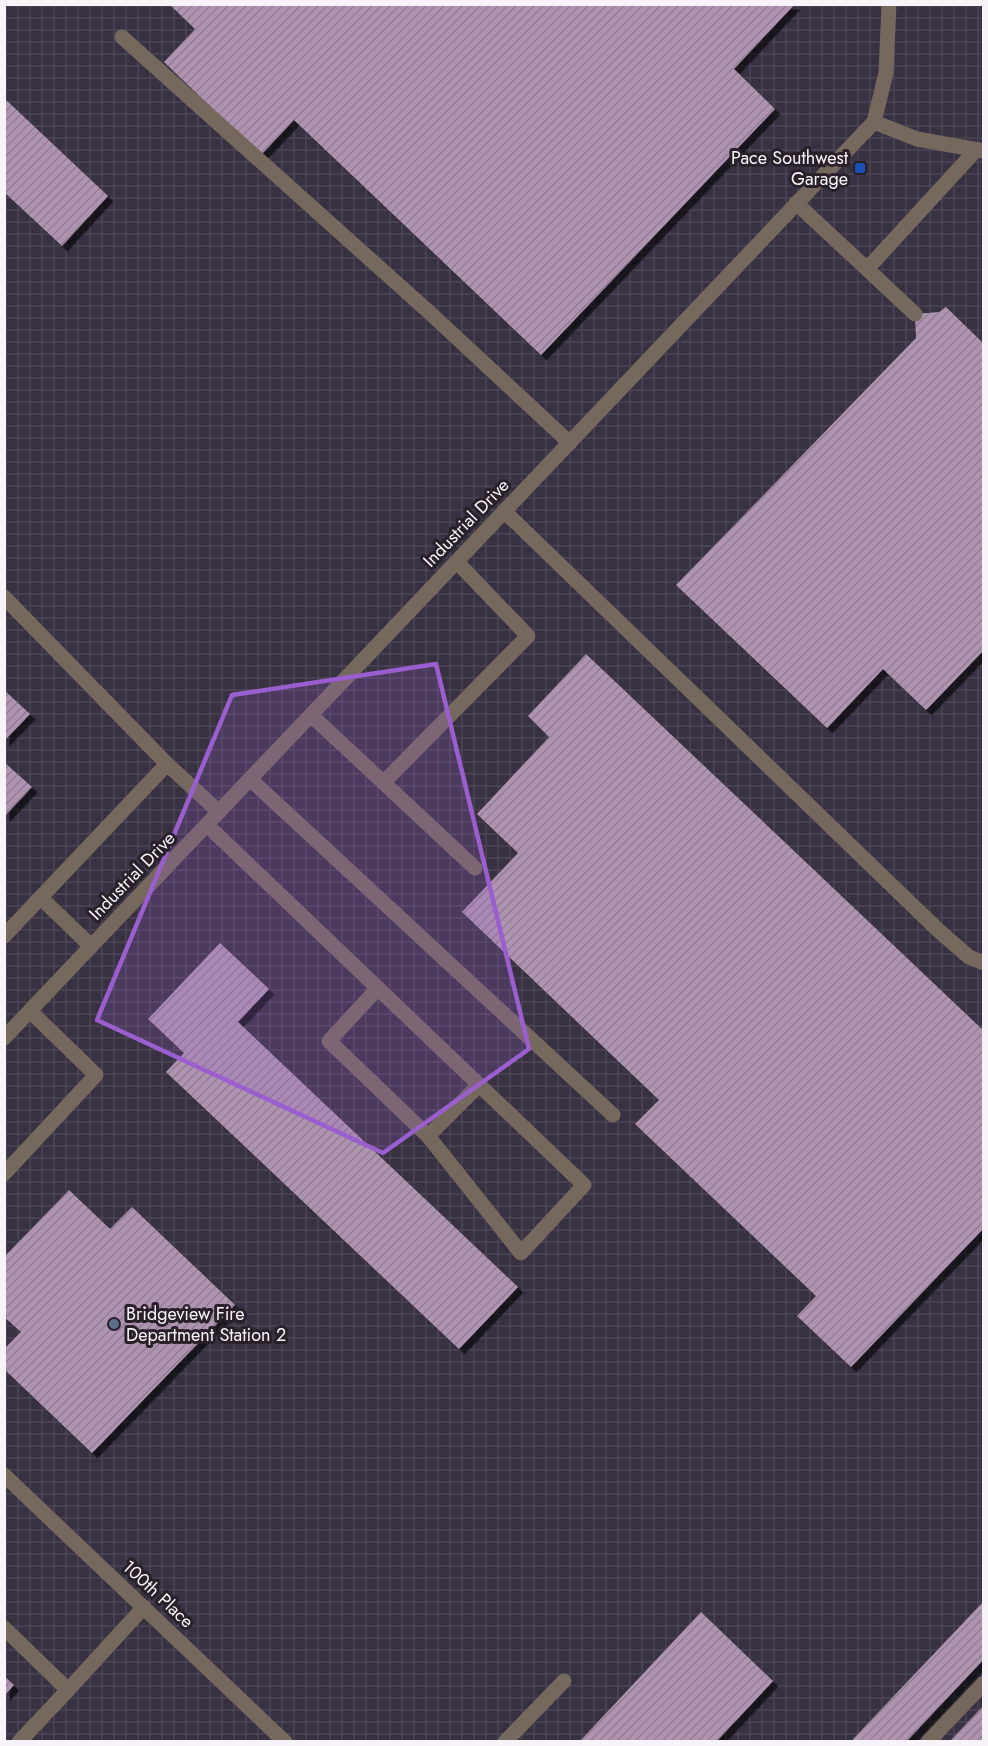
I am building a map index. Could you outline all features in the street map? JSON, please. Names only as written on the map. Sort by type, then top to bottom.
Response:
[{"type":"street","points":[[889,4],[886,73],[874,122],[916,139],[981,153]]},
{"type":"street","points":[[122,37],[430,313],[570,443]]},
{"type":"street","name":"Industrial Drive","points":[[4,1038],[874,122]]},
{"type":"street","points":[[867,269],[981,153]]},
{"type":"street","points":[[796,203],[915,314]]},
{"type":"street","points":[[504,512],[939,930],[969,957],[984,963]]},
{"type":"street","points":[[384,782],[528,636],[457,562]]},
{"type":"street","points":[[4,597],[167,764],[219,812]]},
{"type":"street","points":[[311,716],[475,868]]},
{"type":"street","points":[[4,936],[167,764]]},
{"type":"street","points":[[250,779],[613,1115]]},
{"type":"street","points":[[207,825],[378,988],[584,1185],[521,1253],[428,1136],[329,1041],[378,988]]},
{"type":"street","points":[[40,898],[92,946]]},
{"type":"street","points":[[4,1173],[96,1075],[30,1011]]},
{"type":"street","points":[[428,1136],[479,1085]]},
{"type":"street","name":"100th Place","points":[[4,1475],[285,1742]]},
{"type":"street","points":[[19,1742],[144,1607]]},
{"type":"street","points":[[4,1628],[68,1690]]},
{"type":"street","points":[[505,1742],[564,1681]]},
{"type":"street","points":[[928,1742],[984,1683]]},
{"type":"highlighted area","points":[[436,664],[529,1049],[383,1153],[97,1020],[232,695]]},
{"type":"shaded area","points":[[5,5],[983,5],[983,1741],[5,1742]]},
{"type":"building","points":[[169,4],[795,4],[734,69],[775,109],[541,355],[294,120],[261,155],[164,62],[195,29]]},
{"type":"building","points":[[4,98],[108,196],[62,246],[4,192]]},
{"type":"building","points":[[946,307],[984,344],[984,650],[926,710],[883,669],[827,728],[676,585],[916,338],[915,314],[939,312]]},
{"type":"building","points":[[586,654],[984,1031],[984,1228],[851,1367],[797,1316],[816,1296],[635,1124],[659,1100],[462,912],[518,853],[477,814],[549,737],[528,716]]},
{"type":"building","points":[[4,690],[30,714],[4,741]]},
{"type":"building","points":[[4,762],[32,787],[4,817]]},
{"type":"building","points":[[220,943],[269,989],[238,1022],[518,1287],[459,1349],[166,1072],[184,1053],[148,1019]]},
{"type":"building","name":"Bridgeview Fire Department Station 2","points":[[69,1190],[110,1229],[132,1207],[235,1305],[92,1453],[4,1369],[4,1349],[21,1332],[4,1317],[4,1257]]},
{"type":"building","points":[[984,1601],[984,1659],[906,1742],[855,1742],[853,1739]]},
{"type":"building","points":[[701,1612],[773,1681],[716,1742],[579,1742]]},
{"type":"building","points":[[4,1676],[14,1685],[4,1696]]},
{"type":"building","points":[[984,1705],[984,1742],[949,1742]]},
{"type":"place","name":"Pace Southwest Garage","points":[[860,168]]},
{"type":"place","name":"Bridgeview Fire Department Station 2","points":[[114,1324]]}]
